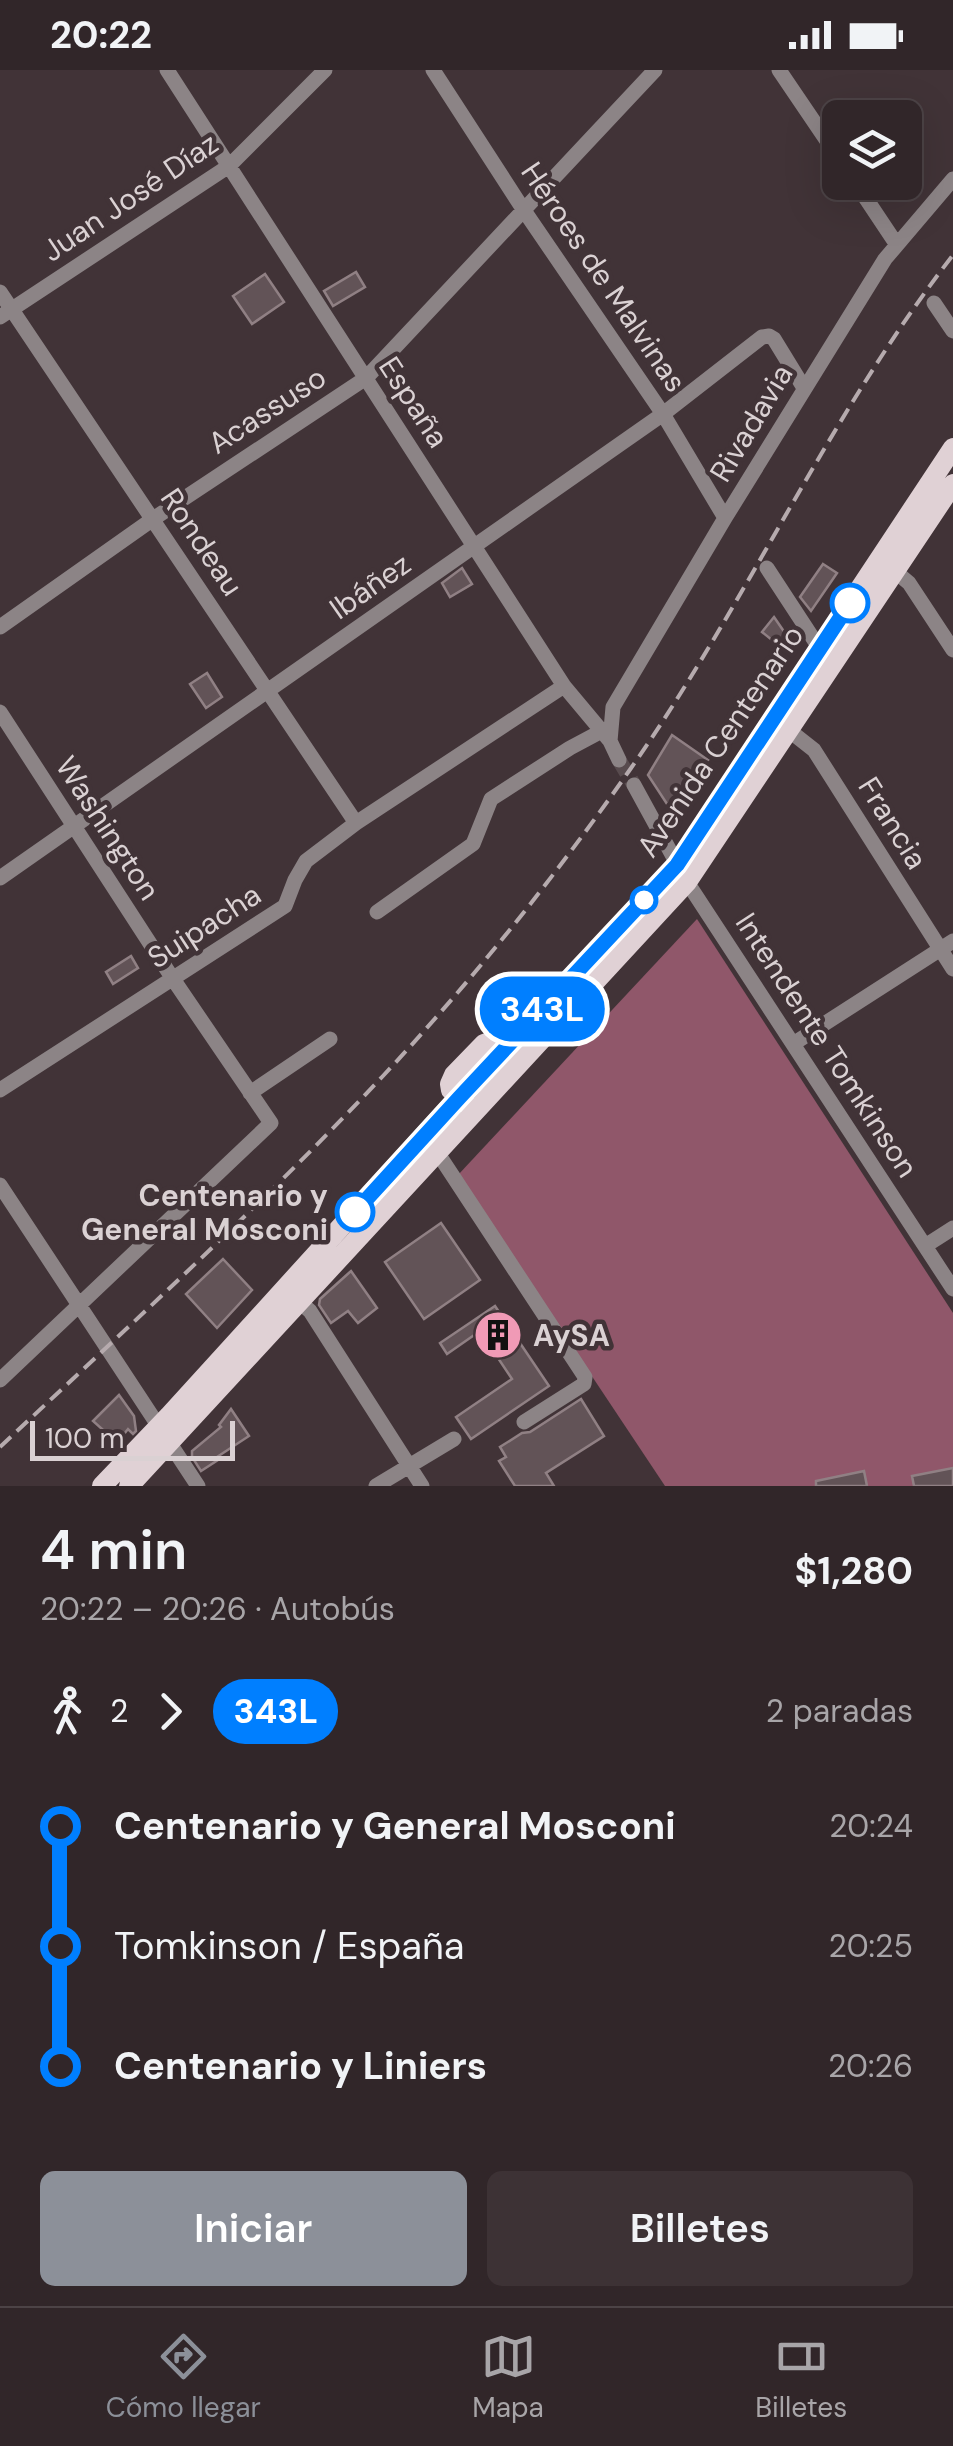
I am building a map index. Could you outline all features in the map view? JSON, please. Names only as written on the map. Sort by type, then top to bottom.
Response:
[{"type":"main road","name":"Avenida Centenario","points":[[102,1486],[163,1435],[682,874],[886,565],[953,448]]},
{"type":"main road","name":"Avenida Centenario","points":[[782,724],[820,649],[953,484]]},
{"type":"main road","name":"Avenida Centenario","points":[[466,1105],[452,1090],[454,1076],[484,1044],[521,1032],[682,874]]},
{"type":"main road","name":"Avenida Centenario","points":[[291,1294],[437,1152],[466,1105]]},
{"type":"main road","name":"Avenida Centenario","points":[[129,1486],[163,1435]]},
{"type":"street","name":"España","points":[[167,70],[564,686],[585,708],[619,760]]},
{"type":"street","name":"Juan José Díaz","points":[[6,313],[229,166],[326,70]]},
{"type":"street","name":"Héroes de Malvinas","points":[[433,70],[663,414],[725,518]]},
{"type":"street","name":"Acassuso","points":[[0,627],[153,519],[366,378],[655,70]]},
{"type":"street","points":[[780,70],[822,133]]},
{"type":"street","name":"Rivadavia","points":[[605,737],[613,706],[884,259],[953,180]]},
{"type":"street","points":[[867,200],[897,245]]},
{"type":"street","name":"Rondeau","points":[[0,292],[6,313],[153,519],[356,823]]},
{"type":"street","points":[[934,302],[953,331]]},
{"type":"street","name":"Ibáñez","points":[[0,878],[663,414],[762,338],[769,336],[774,340],[804,388]]},
{"type":"street","points":[[886,565],[909,583],[953,650]]},
{"type":"street","points":[[767,568],[820,649]]},
{"type":"street","name":"Suipacha","points":[[0,1090],[286,906],[306,861],[356,823],[564,686]]},
{"type":"street","points":[[585,708],[596,712],[613,706]]},
{"type":"street","name":"Washington","points":[[0,712],[271,1123],[78,1307]]},
{"type":"street","name":"Francia","points":[[782,724],[814,750],[947,945],[953,968]]},
{"type":"street","points":[[377,912],[472,844],[492,799],[570,748],[605,737]]},
{"type":"street","points":[[634,785],[682,874]]},
{"type":"street","name":"Intendente Tomkinson","points":[[682,874],[953,1289]]},
{"type":"street","points":[[793,1044],[947,945]]},
{"type":"street","points":[[250,1093],[330,1039]]},
{"type":"street","points":[[437,1152],[585,1377],[584,1384],[524,1422]]},
{"type":"street","points":[[0,1185],[198,1486]]},
{"type":"street","points":[[925,1246],[953,1228]]},
{"type":"street","points":[[291,1294],[310,1312],[422,1486]]},
{"type":"street","points":[[0,1380],[78,1307]]},
{"type":"street","points":[[376,1486],[454,1440]]},
{"type":"shaded area","points":[[697,919],[953,1313],[953,1486],[665,1486],[458,1175]]},
{"type":"building","points":[[356,272],[365,287],[333,306],[324,291]]},
{"type":"building","points":[[265,274],[284,302],[252,324],[233,296]]},
{"type":"building","points":[[823,564],[837,573],[811,611],[800,597]]},
{"type":"building","points":[[462,568],[472,584],[450,597],[442,583]]},
{"type":"building","points":[[774,617],[787,636],[783,649],[762,632]]},
{"type":"building","points":[[207,673],[222,697],[206,708],[190,684]]},
{"type":"building","points":[[672,735],[708,760],[671,810],[648,775]]},
{"type":"building","points":[[131,956],[138,968],[113,984],[106,972]]},
{"type":"building","points":[[441,1223],[480,1280],[424,1319],[385,1262]]},
{"type":"building","points":[[223,1259],[252,1290],[217,1328],[186,1294]]},
{"type":"building","points":[[351,1271],[377,1308],[358,1323],[348,1311],[331,1323],[319,1305],[320,1299]]},
{"type":"building","points":[[495,1306],[549,1386],[471,1439],[456,1417],[512,1379],[480,1331],[447,1354],[440,1343]]},
{"type":"building","points":[[119,1395],[134,1416],[136,1431],[119,1431],[112,1438],[93,1421]]},
{"type":"building","points":[[581,1399],[604,1436],[546,1473],[554,1486],[515,1486],[499,1461],[506,1457],[500,1447]]},
{"type":"building","points":[[231,1409],[249,1436],[201,1471],[192,1451],[221,1427]]},
{"type":"building","points":[[953,1468],[953,1486],[914,1486],[912,1476]]},
{"type":"building","points":[[864,1471],[867,1486],[816,1486],[816,1481]]},
{"type":"tunnel","points":[[619,760],[634,785]]},
{"type":"railway","points":[[0,1447],[336,1125],[448,1004],[542,890],[671,708],[866,380],[953,255]]},
{"type":"bus line","name":"343L","points":[[355,1212],[677,865],[850,603]]},
{"type":"place","name":"Centenario y General Mosconi","points":[[355,1212]]},
{"type":"place","name":"AySA","points":[[498,1335]]}]
